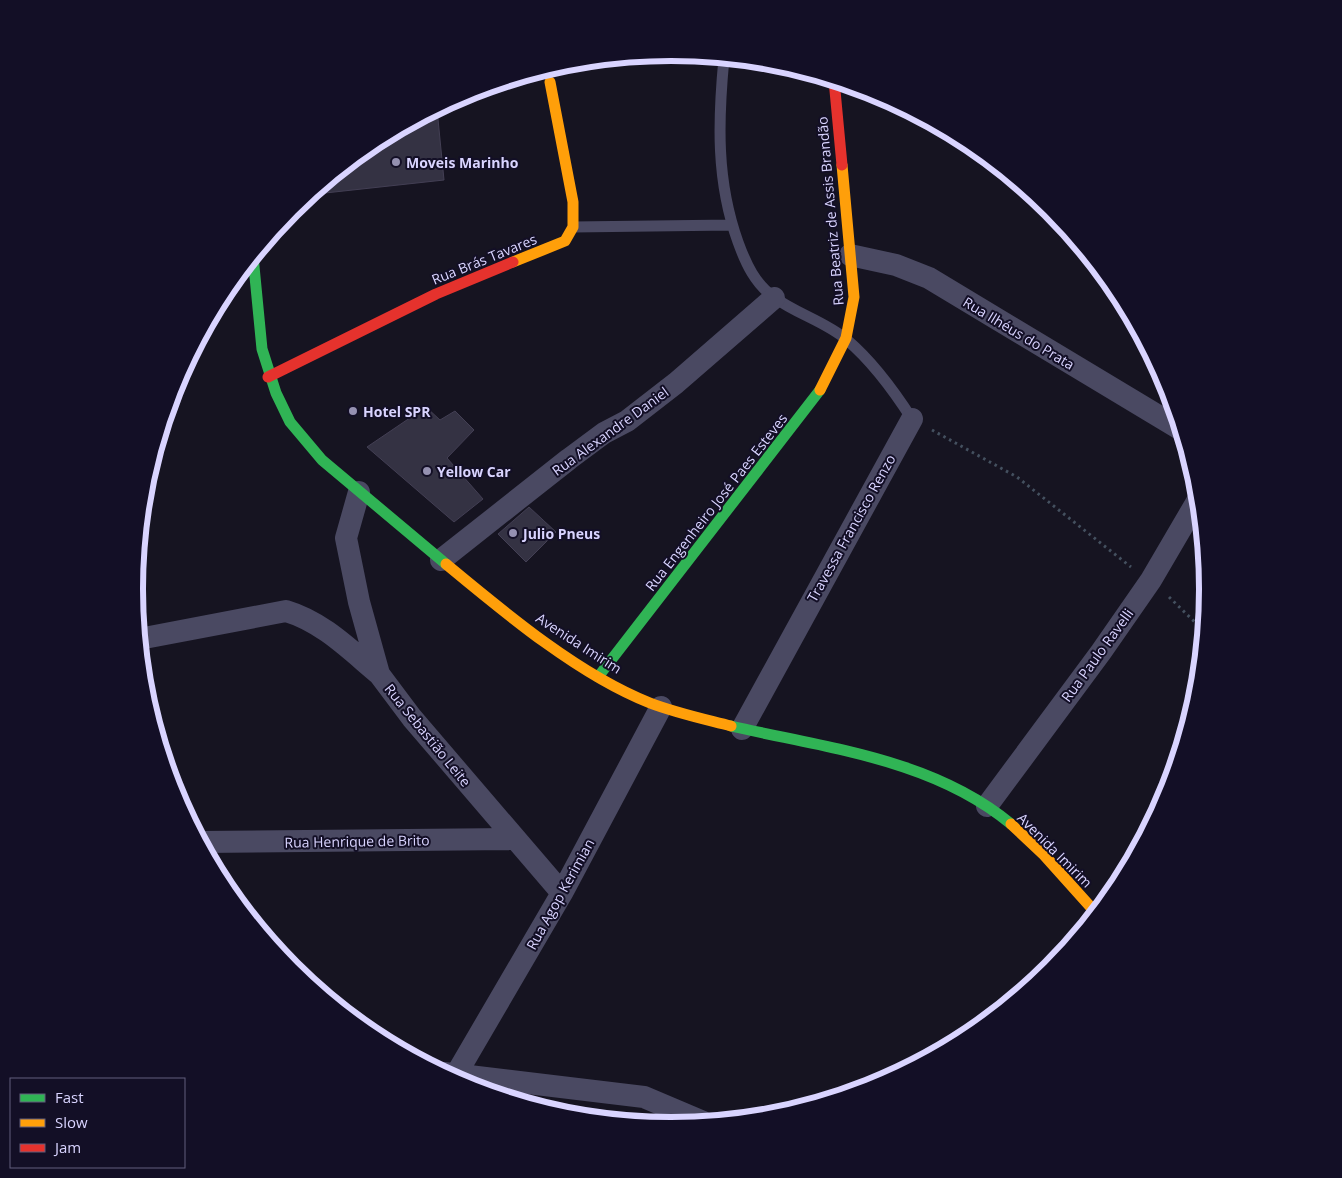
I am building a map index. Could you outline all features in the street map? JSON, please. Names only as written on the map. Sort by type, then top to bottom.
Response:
[{"type":"street","points":[[550,82],[573,202],[573,227]]},
{"type":"street","name":"Rua Beatriz de Assis Brandão","points":[[835,87],[854,297],[854,311],[846,339]]},
{"type":"street","name":"Rua Brás Tavares","points":[[268,377],[436,294],[565,241],[573,227]]},
{"type":"street","name":"Rua Ilhéus do Prata","points":[[850,255],[896,266],[929,278],[1173,425]]},
{"type":"street","name":"Avenida Imirim","points":[[254,266],[259,337],[268,377],[273,392],[291,424],[315,452],[360,492],[493,603],[598,677],[661,707],[742,729],[827,747],[895,765],[942,782],[987,806],[1023,836],[1091,908]]},
{"type":"street","name":"Rua Alexandre Daniel","points":[[441,560],[569,459],[604,433],[627,421],[676,383],[774,298]]},
{"type":"street","name":"Rua Engenheiro José Paes Esteves","points":[[598,677],[815,399],[834,369],[846,339]]},
{"type":"street","name":"Travessa Francisco Renzo","points":[[742,729],[912,419]]},
{"type":"street","name":"Rua Sebastião Leite","points":[[360,492],[346,538],[379,674],[412,718],[562,893]]},
{"type":"street","name":"Rua Paulo Ravelli","points":[[987,806],[1101,652],[1151,580],[1192,508]]},
{"type":"street","points":[[146,637],[286,611],[304,617],[321,626],[379,674]]},
{"type":"street","name":"Rua Agop Kerimian","points":[[455,1070],[562,893],[661,707]]},
{"type":"street","name":"Rua Henrique de Brito","points":[[208,842],[514,839]]},
{"type":"street","points":[[469,1077],[644,1097],[690,1116]]},
{"type":"lane","points":[[724,64],[719,133],[720,170],[732,225],[746,265],[759,283],[774,298],[846,339],[893,391],[912,419]]},
{"type":"lane","points":[[573,227],[732,225]]},
{"type":"path","points":[[912,419],[1017,477],[1125,563],[1151,580],[1198,624]]},
{"type":"building","name":"Moveis Marinho","points":[[438,116],[444,180],[322,193],[378,150]]},
{"type":"building","name":"Yellow Car","points":[[426,407],[440,420],[455,411],[474,430],[447,458],[483,499],[454,522],[367,447]]},
{"type":"building","points":[[529,507],[556,532],[526,562],[498,534]]},
{"type":"traffic: fast","points":[[254,266],[262,349],[276,393],[290,422],[322,460],[446,564]]},
{"type":"traffic: fast","points":[[598,677],[820,390]]},
{"type":"traffic: fast","points":[[731,726],[841,750],[913,770],[948,784],[980,802],[1011,824]]},
{"type":"traffic: slow","points":[[513,262],[565,241],[573,227],[573,202],[550,82]]},
{"type":"traffic: slow","points":[[820,390],[846,338],[854,297],[842,165]]},
{"type":"traffic: slow","points":[[446,564],[518,622],[570,660],[596,676],[650,703],[731,726]]},
{"type":"traffic: slow","points":[[1011,824],[1044,855],[1091,908]]},
{"type":"traffic: jam","points":[[835,87],[842,165]]},
{"type":"traffic: jam","points":[[268,377],[436,294],[513,262]]},
{"type":"place","name":"Moveis Marinho","points":[[396,162]]},
{"type":"place","name":"Hotel SPR","points":[[353,411]]},
{"type":"place","name":"Yellow Car","points":[[427,471]]},
{"type":"place","name":"Julio Pneus","points":[[513,533]]}]
